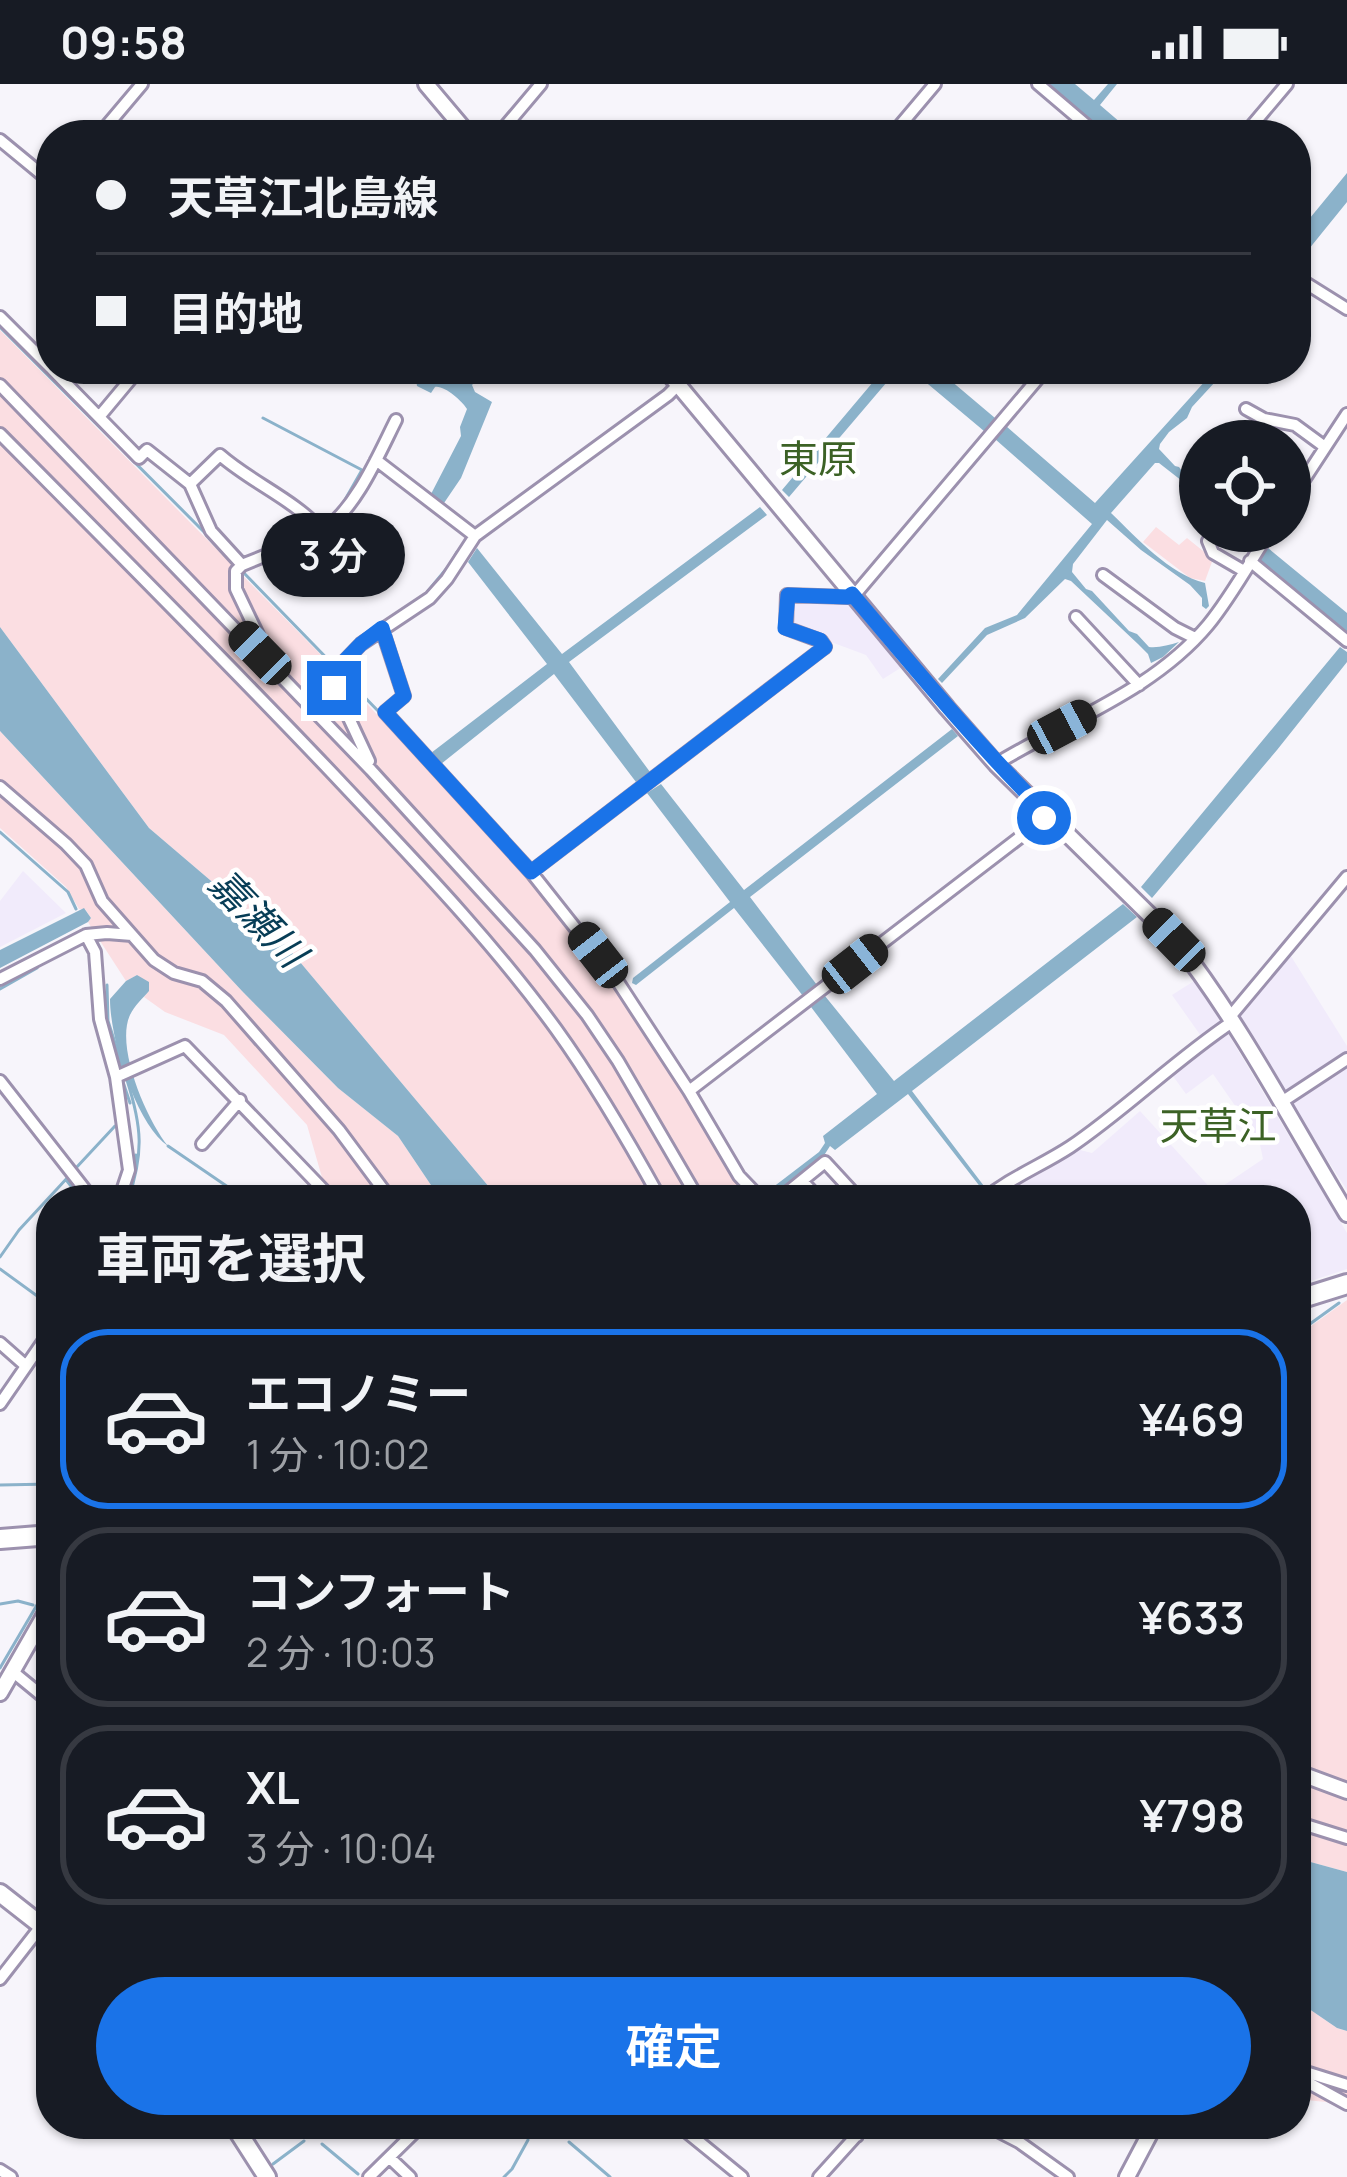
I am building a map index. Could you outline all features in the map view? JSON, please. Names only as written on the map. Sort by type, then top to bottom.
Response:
[{"type":"highway","points":[[1311,1295],[1347,1284]]},
{"type":"highway","points":[[0,1539],[36,1536]]},
{"type":"main road","points":[[0,1893],[36,1921]]},
{"type":"main road","points":[[243,2139],[267,2177]]},
{"type":"street","points":[[112,120],[142,84]]},
{"type":"street","points":[[426,84],[456,120]]},
{"type":"street","points":[[512,120],[542,84]]},
{"type":"street","points":[[905,120],[935,84]]},
{"type":"street","points":[[1038,84],[1080,120]]},
{"type":"street","points":[[1257,120],[1287,84]]},
{"type":"street","points":[[0,140],[36,169]]},
{"type":"street","points":[[1311,286],[1347,309]]},
{"type":"street","points":[[0,317],[36,352]]},
{"type":"street","points":[[67,384],[139,458],[147,450],[190,484],[211,531],[239,568],[236,589],[272,666]]},
{"type":"street","points":[[98,417],[126,384]]},
{"type":"street","points":[[531,872],[825,647],[820,640],[785,628],[788,595],[848,597],[858,591],[1033,384]]},
{"type":"street","points":[[0,385],[492,901],[587,1015],[690,1185]]},
{"type":"street","points":[[371,770],[334,688],[332,677],[337,669],[361,644],[430,598],[470,545],[678,386],[997,764],[1174,940],[1200,972],[1347,1214]]},
{"type":"street","points":[[1246,410],[1295,425],[1325,447]]},
{"type":"street","points":[[1311,469],[1347,413]]},
{"type":"street","points":[[239,568],[323,532],[345,512],[396,420]]},
{"type":"street","points":[[0,434],[430,876],[556,1030],[653,1185]]},
{"type":"street","points":[[190,484],[220,455],[323,532]]},
{"type":"street","points":[[376,460],[434,504],[470,545]]},
{"type":"street","points":[[1212,552],[1253,557],[1347,641]]},
{"type":"street","points":[[997,764],[1139,685],[1208,625],[1256,552]]},
{"type":"street","points":[[1103,574],[1195,638]]},
{"type":"street","points":[[1076,617],[1139,685]]},
{"type":"street","points":[[382,628],[404,696],[385,712],[531,872],[618,982],[748,1185]]},
{"type":"street","points":[[0,787],[86,865],[102,901],[154,960],[174,974],[202,981],[226,1001],[339,1130],[380,1185]]},
{"type":"street","points":[[689,1091],[1048,815]]},
{"type":"street","points":[[1004,1185],[1069,1148],[1230,1020],[1347,877]]},
{"type":"street","points":[[0,979],[86,935],[132,935]]},
{"type":"street","points":[[86,935],[95,952],[100,1019],[124,1073],[123,1125],[129,1170],[124,1185]]},
{"type":"street","points":[[124,1073],[185,1046],[319,1185]]},
{"type":"street","points":[[1280,1102],[1347,1059]]},
{"type":"street","points":[[0,1083],[81,1185]]},
{"type":"street","points":[[202,1144],[240,1100]]},
{"type":"street","points":[[797,1185],[825,1162],[846,1185]]},
{"type":"street","points":[[802,1181],[806,1185]]},
{"type":"street","points":[[0,1343],[23,1363]]},
{"type":"street","points":[[0,1404],[36,1348]]},
{"type":"street","points":[[0,1691],[36,1630]]},
{"type":"street","points":[[12,1671],[36,1691]]},
{"type":"street","points":[[1311,1778],[1347,1791]]},
{"type":"street","points":[[1311,1827],[1347,1838]]},
{"type":"street","points":[[0,1979],[36,1940]]},
{"type":"street","points":[[1311,2076],[1347,2085]]},
{"type":"street","points":[[1311,2081],[1347,2104]]},
{"type":"street","points":[[369,2177],[408,2139]]},
{"type":"street","points":[[695,2139],[742,2177]]},
{"type":"street","points":[[819,2177],[854,2139]]},
{"type":"street","points":[[1013,2139],[1068,2177]]},
{"type":"street","points":[[1127,2177],[1147,2139]]},
{"type":"street","points":[[390,2158],[410,2177]]},
{"type":"street","points":[[0,2170],[11,2177]]},
{"type":"shaded area","points":[[0,330],[36,366],[36,384],[53,384],[333,667],[527,877],[614,987],[739,1185],[487,1185],[284,943],[149,828],[0,627]]},
{"type":"shaded area","points":[[1156,527],[1179,545],[1179,552],[1204,552],[1213,559],[1205,581],[1190,578],[1143,542]]},
{"type":"shaded area","points":[[790,598],[848,600],[902,667],[883,679],[866,655],[788,626]]},
{"type":"shaded area","points":[[0,731],[242,991],[338,1088],[398,1136],[431,1185],[326,1185],[307,1125],[224,1035],[165,1012],[144,997],[149,991],[137,975],[126,981],[88,922],[91,918],[85,909],[79,909],[66,887],[0,828]]},
{"type":"shaded area","points":[[23,871],[66,913],[0,947],[0,901]]},
{"type":"shaded area","points":[[1289,953],[1347,1046],[1347,1190],[1238,1015]]},
{"type":"shaded area","points":[[1194,981],[1217,1015],[1347,1233],[1347,1269],[1311,1281],[1311,1185],[1224,1185],[1263,1159],[1259,1140],[1213,1074],[1186,1094],[1170,1072],[1199,1050],[1201,1036],[1172,995]]},
{"type":"shaded area","points":[[1140,1111],[1208,1185],[1015,1185],[1076,1149],[1092,1153]]},
{"type":"shaded area","points":[[1347,1300],[1347,1872],[1311,1862],[1311,1326]]},
{"type":"shaded area","points":[[1311,2010],[1347,2031],[1347,2111],[1311,2100]]},
{"type":"water","points":[[1047,84],[1075,84],[1094,100],[1108,84],[1117,84],[1100,105],[1118,120],[1090,120]]},
{"type":"water","points":[[1347,173],[1347,202],[1311,246],[1311,217]]},
{"type":"water","points":[[473,384],[475,392],[492,402],[461,478],[444,503],[431,494],[461,436],[467,409],[443,388],[435,387],[431,393],[417,386]]},
{"type":"water","points":[[871,384],[885,384],[789,497],[782,490]]},
{"type":"water","points":[[928,384],[955,384],[995,418],[984,431]]},
{"type":"water","points":[[1202,384],[1213,384],[1160,444],[1159,449],[1179,467],[1179,479],[1155,463],[1111,513],[1166,563],[1205,583],[1209,606],[1202,606],[1202,598],[1190,585],[1107,520],[1073,564],[1072,572],[1086,589],[1149,647],[1179,642],[1163,657],[1151,663],[1138,644],[1065,579],[1025,618],[987,635],[942,683],[938,679],[985,628],[1017,615],[1092,524],[995,439],[1006,426],[1095,503]]},
{"type":"water","points":[[760,507],[767,515],[569,662],[650,772],[636,782],[554,674],[441,764],[431,753],[547,664],[468,562],[477,548],[562,654]]},
{"type":"water","points":[[1265,552],[1273,552],[1347,613],[1347,634],[1267,569],[1260,559]]},
{"type":"water","points":[[0,627],[149,828],[284,943],[487,1185],[431,1185],[398,1136],[338,1088],[242,991],[0,731]]},
{"type":"water","points":[[1340,647],[1347,652],[1347,662],[1152,898],[1141,887]]},
{"type":"water","points":[[952,729],[958,736],[750,897],[817,985],[803,996],[734,908],[636,985],[632,983],[730,902],[647,793],[661,784],[744,890]]},
{"type":"water","points":[[1123,904],[1137,917],[912,1091],[983,1185],[908,1094],[835,1150],[830,1146],[786,1185],[776,1185],[819,1152],[825,1143],[823,1136],[877,1094],[811,1007],[825,996],[894,1081]]},
{"type":"water","points":[[84,908],[91,918],[88,922],[0,968],[0,950]]},
{"type":"water","points":[[137,975],[149,982],[149,991],[136,1005],[126,1029],[130,1064],[143,1102],[168,1146],[135,1100],[114,1035],[110,999]]},
{"type":"water","points":[[1311,1862],[1347,1872],[1347,2031],[1311,2010]]},
{"type":"waterway","points":[[0,327],[36,363]]},
{"type":"waterway","points":[[57,384],[219,547]]},
{"type":"waterway","points":[[263,418],[362,470],[342,505]]},
{"type":"waterway","points":[[283,543],[313,530]]},
{"type":"waterway","points":[[453,559],[457,552]]},
{"type":"waterway","points":[[428,591],[447,568]]},
{"type":"waterway","points":[[242,571],[382,715]]},
{"type":"waterway","points":[[352,646],[403,610]]},
{"type":"waterway","points":[[0,832],[68,892],[76,909]]},
{"type":"waterway","points":[[0,989],[37,968]]},
{"type":"waterway","points":[[107,985],[108,1021],[124,1071]]},
{"type":"waterway","points":[[127,1080],[139,1140],[132,1185]]},
{"type":"waterway","points":[[123,1082],[130,1103]]},
{"type":"waterway","points":[[75,1169],[119,1126]]},
{"type":"waterway","points":[[168,1146],[225,1185]]},
{"type":"waterway","points":[[130,1185],[136,1155]]},
{"type":"waterway","points":[[61,1185],[69,1176]]},
{"type":"waterway","points":[[67,1181],[70,1185]]},
{"type":"waterway","points":[[0,1257],[36,1212]]},
{"type":"waterway","points":[[0,1269],[36,1295]]},
{"type":"waterway","points":[[1311,1323],[1339,1303]]},
{"type":"waterway","points":[[0,1485],[36,1484]]},
{"type":"waterway","points":[[0,1604],[33,1605]]},
{"type":"waterway","points":[[0,1668],[36,1607]]},
{"type":"waterway","points":[[0,1677],[31,1624]]},
{"type":"waterway","points":[[504,2177],[528,2140]]},
{"type":"waterway","points":[[273,2164],[304,2141]]},
{"type":"waterway","points":[[569,2142],[610,2177]]},
{"type":"waterway","points":[[322,2144],[358,2174]]},
{"type":"district","name":"東原","points":[[818,459]]},
{"type":"district","name":"天草江","points":[[1218,1126]]},
{"type":"route","points":[[334,688],[334,672],[382,628],[404,696],[385,712],[531,872],[825,647],[820,640],[785,628],[788,595],[852,594],[947,708],[1048,815],[1044,818]]},
{"type":"water label","name":"嘉瀬川","points":[[258,918]]}]
